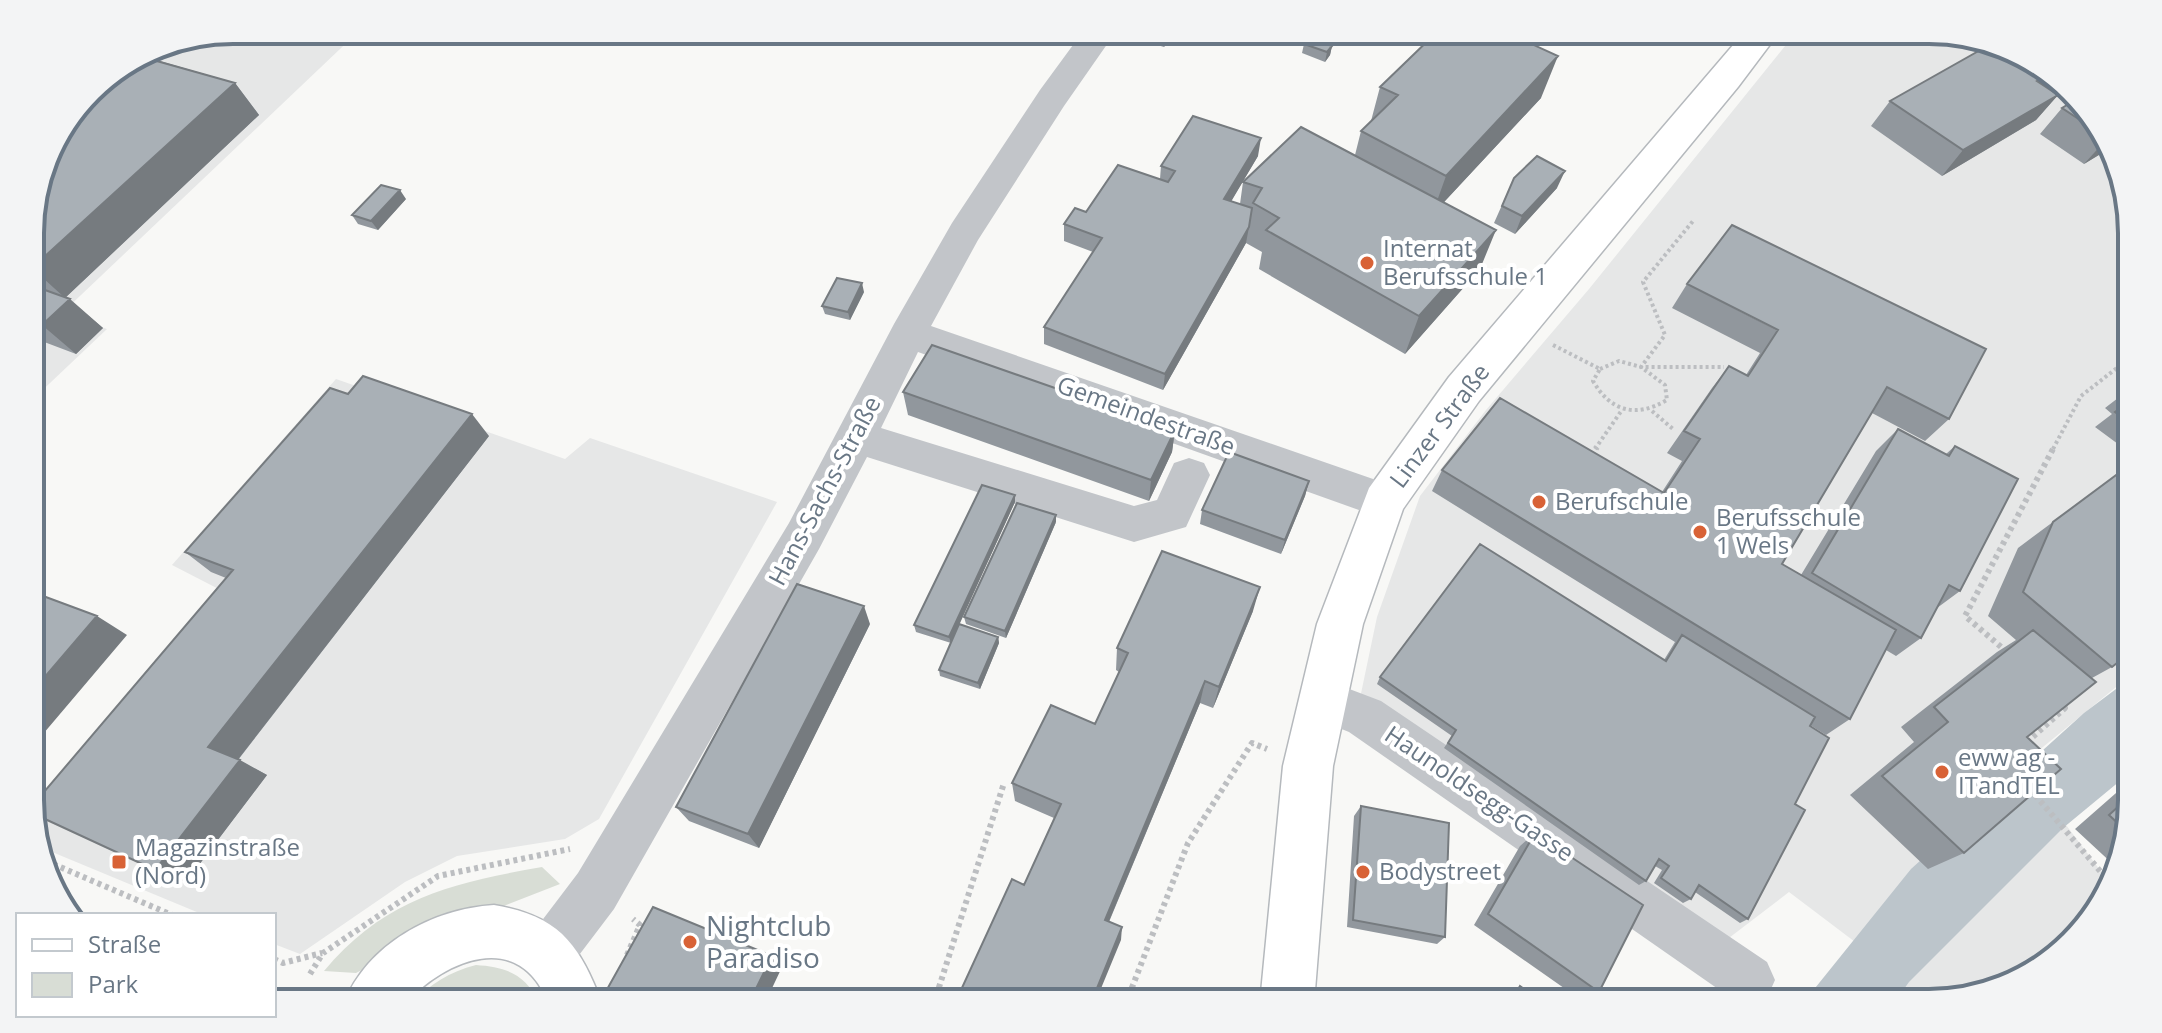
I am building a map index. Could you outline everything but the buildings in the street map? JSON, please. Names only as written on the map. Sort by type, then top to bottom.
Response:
[{"type":"main road","name":"Linzer Straße","points":[[1288,989],[1308,766],[1340,624],[1384,501],[1429,435],[1517,326],[1753,44]]},
{"type":"main road","points":[[383,989],[396,973],[425,951],[456,937],[491,931],[523,937],[549,953],[568,977],[571,989]]},
{"type":"street","name":"Hans-Sachs-Straße","points":[[549,953],[596,891],[804,536],[907,334],[965,232],[1091,44]]},
{"type":"street","name":"Gemeindestraße","points":[[907,334],[950,346],[1384,501]]},
{"type":"street","points":[[857,437],[1134,524],[1171,514],[1189,475]]},
{"type":"street","name":"Haunoldsegg-Gasse","points":[[1323,700],[1365,716],[1749,980]]},
{"type":"path","points":[[1641,367],[1665,335],[1643,282],[1693,221]]},
{"type":"path","points":[[1517,326],[1600,369]]},
{"type":"path","points":[[1641,367],[1665,385],[1667,400],[1652,411],[1636,414],[1600,397],[1593,381],[1600,369],[1619,361],[1641,367],[1724,367]]},
{"type":"path","points":[[2013,658],[1965,616],[2081,396],[2118,367]]},
{"type":"path","points":[[1585,463],[1622,410]]},
{"type":"path","points":[[1652,411],[1673,429]]},
{"type":"path","points":[[2018,751],[2065,708],[2061,699]]},
{"type":"path","points":[[1131,989],[1188,843],[1252,743],[1308,766]]},
{"type":"path","points":[[2021,778],[2103,874]]},
{"type":"path","points":[[938,989],[1004,783]]},
{"type":"path","points":[[276,960],[283,963],[323,953],[438,876],[578,847]]},
{"type":"path","points":[[56,865],[167,913]]},
{"type":"path","points":[[624,962],[640,925],[629,916]]},
{"type":"path","points":[[310,974],[323,953]]},
{"type":"shaded area","points":[[345,44],[61,314],[107,329],[44,389],[44,221],[56,168],[74,130],[99,99],[149,63],[184,50],[208,46]]},
{"type":"shaded area","name":"Berufsschule 1 Wels","points":[[1787,44],[1941,44],[1978,50],[2024,69],[2044,83],[2063,99],[2093,138],[2112,184],[2118,233],[2118,685],[2021,765],[2103,874],[2071,925],[2034,957],[2013,970],[1966,985],[1903,989],[1908,982],[1789,892],[1725,941],[1359,703],[1377,617],[1420,496],[1486,410],[1589,289]]},
{"type":"shaded area","points":[[336,379],[565,459],[590,438],[777,502],[599,819],[565,839],[457,856],[405,882],[300,954],[276,945],[276,913],[199,913],[50,849],[46,822],[238,599],[172,565]]},
{"type":"shaded area","points":[[2118,688],[2118,783],[2063,828],[1904,989],[1814,989],[1911,869],[2084,713]]},
{"type":"green space","points":[[542,867],[560,884],[496,909],[472,907],[433,922],[399,951],[356,973],[324,971],[347,946],[396,910],[450,888]]},
{"type":"green space","points":[[476,965],[506,970],[531,989],[428,989],[457,971]]},
{"type":"place","name":"Internat Berufsschule 1","points":[[1367,263]]},
{"type":"place","name":"Berufschule","points":[[1539,502]]},
{"type":"place","name":"Berufsschule 1 Wels","points":[[1700,532]]},
{"type":"place","name":"eww ag - ITandTEL","points":[[1942,772]]},
{"type":"place","name":"Magazinstraße (Nord)","points":[[119,862]]},
{"type":"place","name":"Bodystreet","points":[[1363,872]]},
{"type":"place","name":"Nightclub Paradiso","points":[[690,942]]}]
